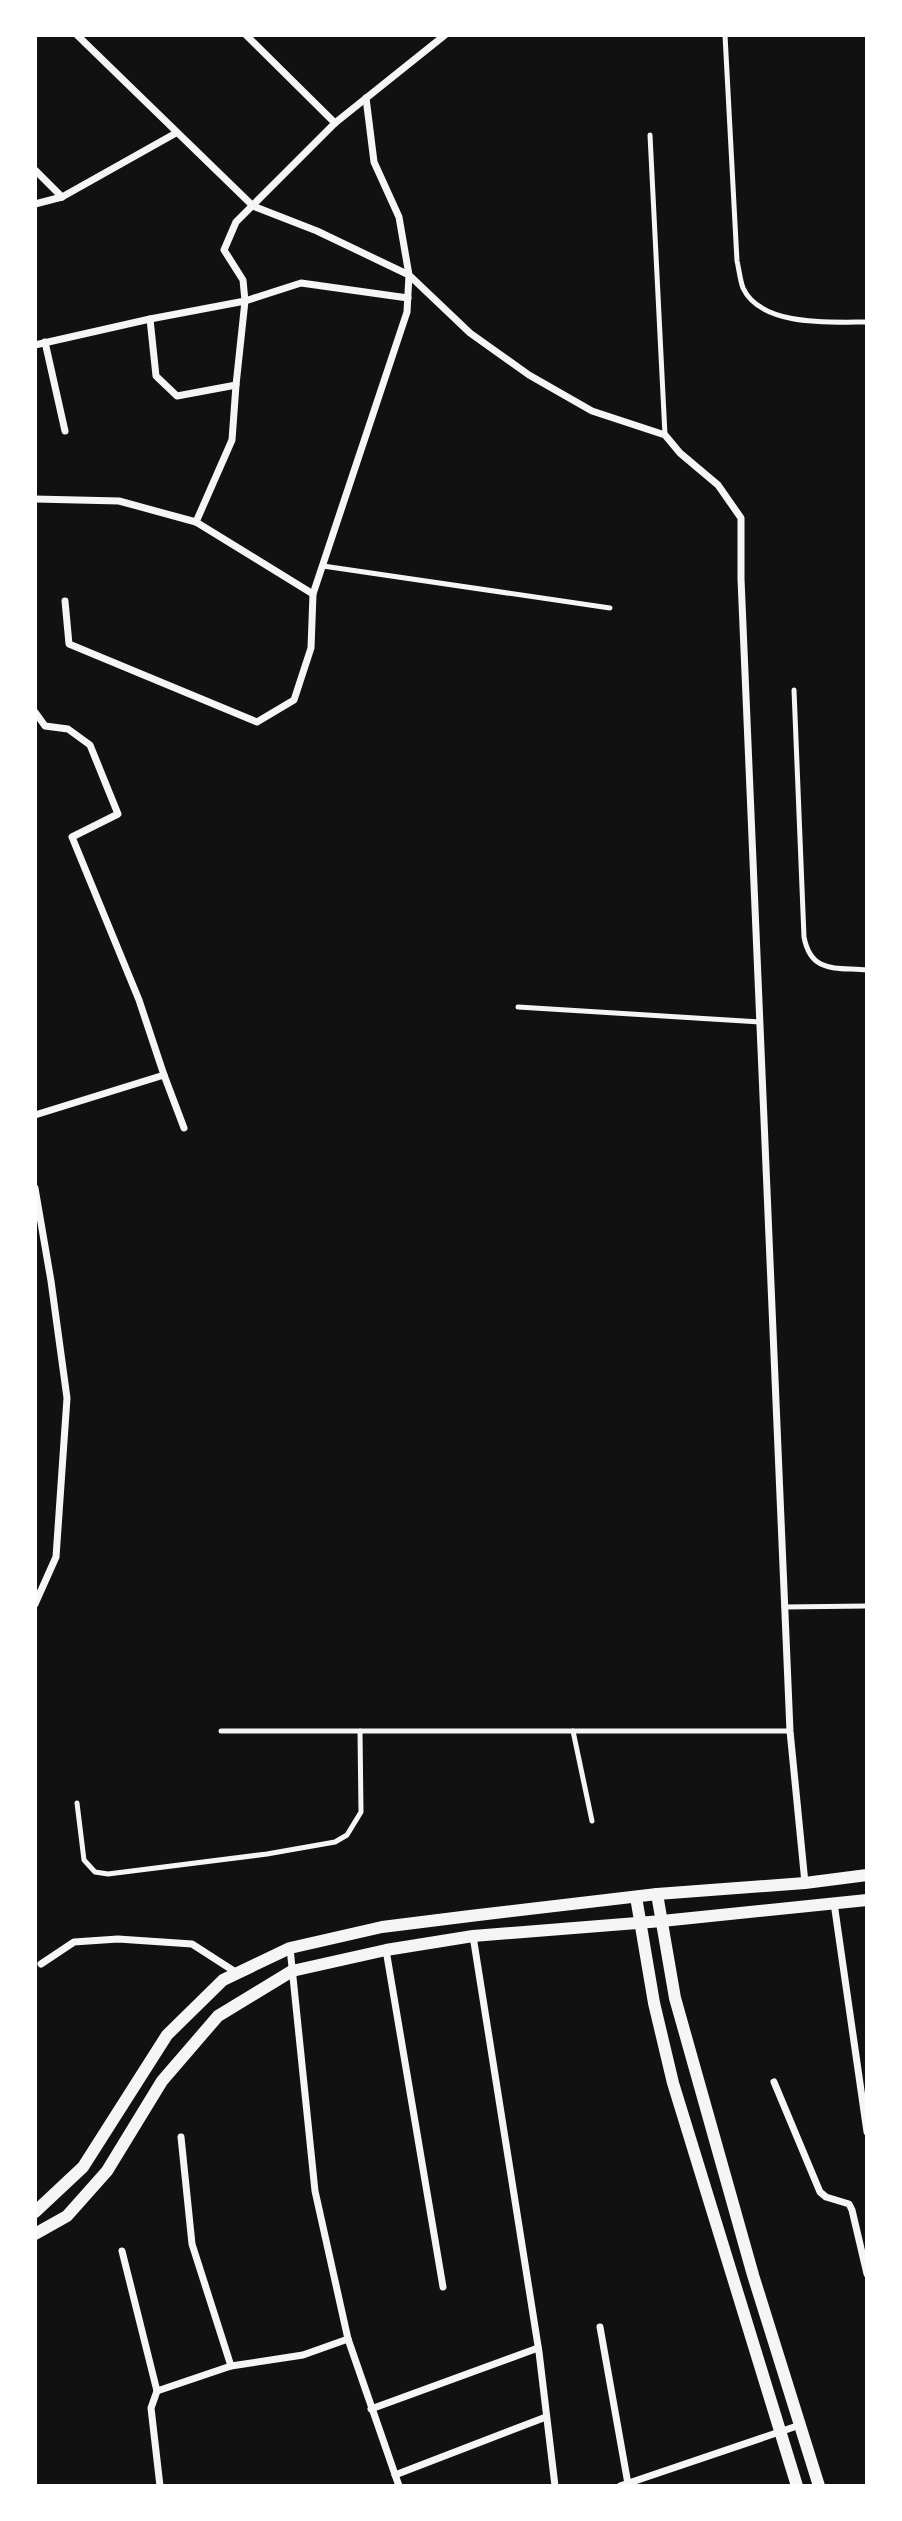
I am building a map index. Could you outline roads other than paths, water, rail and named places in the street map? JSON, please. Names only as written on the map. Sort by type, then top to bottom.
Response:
[{"type":"street","points":[[77,35],[253,206],[317,231],[409,275],[470,333],[529,375],[592,411],[664,435],[680,453],[718,485],[741,518],[741,579],[784,1607],[790,1731],[805,1883]]},
{"type":"street","points":[[246,35],[335,123]]},
{"type":"street","points":[[196,522],[232,440],[245,301],[243,280],[224,250],[236,222],[335,123],[445,35]]},
{"type":"street","points":[[65,601],[69,644],[257,722],[294,700],[311,648],[313,594],[407,312],[409,275],[399,217],[374,162],[366,98]]},
{"type":"street","points":[[35,204],[62,197],[176,133]]},
{"type":"street","points":[[35,170],[62,197]]},
{"type":"street","points":[[35,345],[245,301],[301,283],[408,298]]},
{"type":"street","points":[[150,319],[156,376],[177,396],[236,385]]},
{"type":"street","points":[[45,342],[65,431]]},
{"type":"street","points":[[35,499],[119,501],[196,522],[313,594]]},
{"type":"street","points":[[35,712],[45,726],[68,729],[90,745],[118,814],[72,837],[139,1000],[184,1128]]},
{"type":"street","points":[[35,1115],[164,1075]]},
{"type":"street","points":[[35,1188],[67,1398],[56,1557],[35,1604]]},
{"type":"street","points":[[35,2212],[83,2167],[167,2035],[223,1980],[290,1948],[382,1927],[636,1896],[805,1883],[867,1875]]},
{"type":"street","points":[[657,1894],[675,1998],[757,2289],[819,2486]]},
{"type":"street","points":[[636,1896],[654,2003],[673,2083],[797,2486]]},
{"type":"street","points":[[35,2234],[67,2216],[107,2171],[162,2081],[218,2016],[292,1971],[386,1950],[473,1936],[662,1921],[867,1900]]},
{"type":"street","points":[[834,1903],[867,2132]]},
{"type":"street","points":[[473,1936],[538,2348],[555,2486]]},
{"type":"street","points":[[41,1964],[74,1942],[118,1938],[192,1944],[237,1973]]},
{"type":"street","points":[[290,1948],[315,2191],[348,2339],[399,2486]]},
{"type":"street","points":[[386,1950],[443,2287]]},
{"type":"street","points":[[774,2082],[820,2192],[825,2197],[849,2204],[852,2210],[867,2274]]},
{"type":"street","points":[[181,2137],[192,2244],[231,2366]]},
{"type":"street","points":[[122,2251],[157,2391],[151,2408],[160,2486]]},
{"type":"street","points":[[738,2295],[757,2289]]},
{"type":"street","points":[[600,2327],[624,2485],[800,2425]]},
{"type":"street","points":[[157,2391],[231,2366],[303,2355],[348,2339]]},
{"type":"street","points":[[371,2409],[538,2348]]},
{"type":"street","points":[[395,2475],[547,2417]]},
{"type":"lane","points":[[725,35],[737,261],[744,290],[762,307],[785,318],[817,323],[867,322]]},
{"type":"lane","points":[[650,135],[664,435]]},
{"type":"lane","points":[[323,566],[610,608]]},
{"type":"lane","points":[[794,690],[806,951],[819,963],[867,970]]},
{"type":"lane","points":[[518,1007],[760,1022]]},
{"type":"lane","points":[[784,1607],[867,1606]]},
{"type":"lane","points":[[221,1731],[790,1731]]},
{"type":"lane","points":[[77,1803],[84,1860],[95,1872],[108,1874],[267,1854],[335,1842],[347,1835],[361,1812],[360,1731]]},
{"type":"lane","points":[[573,1731],[592,1821]]}]
